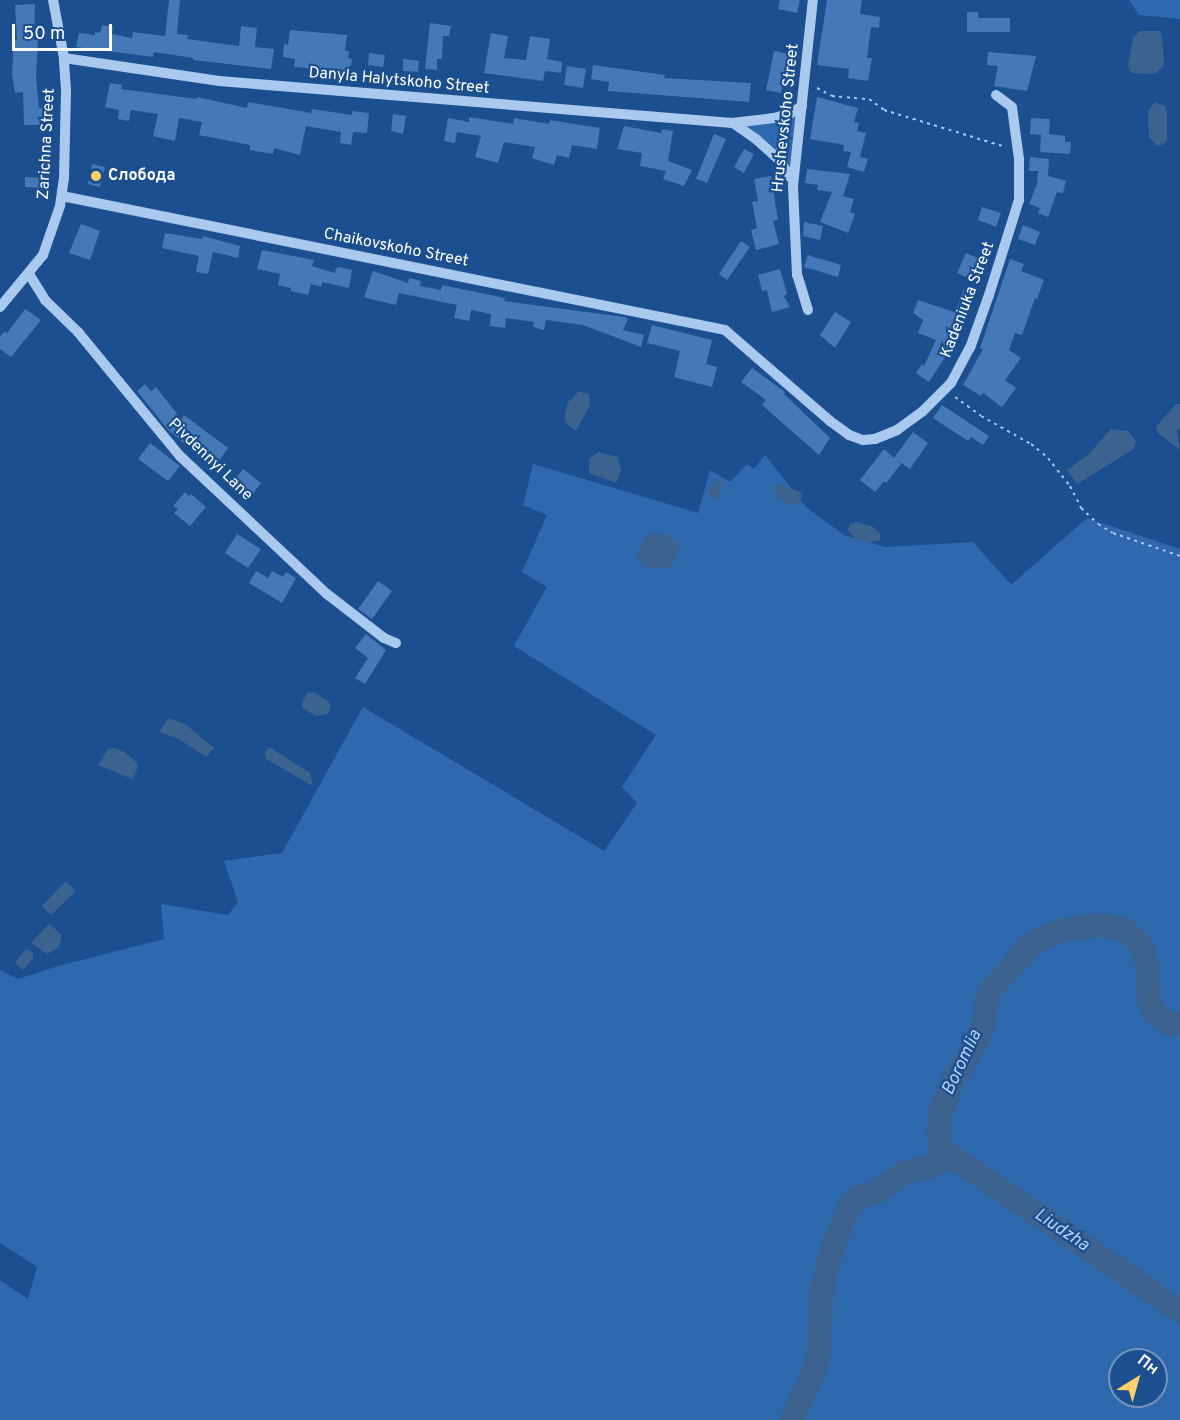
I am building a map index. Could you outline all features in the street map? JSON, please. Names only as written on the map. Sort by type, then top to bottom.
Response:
[{"type":"street","name":"Zarichna Street","points":[[0,307],[29,274],[49,241],[62,196],[66,121],[64,58],[53,0]]},
{"type":"street","name":"Hrushevskoho Street","points":[[808,310],[797,275],[793,181],[806,84],[813,0]]},
{"type":"street","name":"Danylа Halytskoho Street","points":[[64,58],[219,81],[732,123],[774,118],[791,113],[802,106]]},
{"type":"street","name":"Kadeniuka Street","points":[[725,330],[849,435],[863,440],[883,438],[922,412],[946,389],[969,348],[1013,224],[1019,200],[1018,150],[1012,107],[996,95]]},
{"type":"street","points":[[732,123],[779,160],[793,181]]},
{"type":"street","name":"Chaikovskoho Street","points":[[62,196],[725,330]]},
{"type":"street","name":"Pivdennyi Lane","points":[[29,274],[45,300],[78,332],[180,456],[320,589],[378,633],[396,643]]},
{"type":"path","points":[[806,84],[825,94],[869,99],[884,110],[1018,150]]},
{"type":"path","points":[[946,389],[981,416],[1031,444],[1047,458],[1070,486],[1081,508],[1098,524],[1113,533],[1180,556]]},
{"type":"shaded area","points":[[1129,0],[1180,0],[1180,19],[1139,15]]},
{"type":"shaded area","points":[[1139,31],[1160,31],[1162,36],[1164,65],[1155,74],[1132,73],[1128,67],[1133,38]]},
{"type":"shaded area","points":[[1155,102],[1165,106],[1167,112],[1167,140],[1157,146],[1149,137],[1148,111]]},
{"type":"shaded area","points":[[802,106],[790,174],[732,123]]},
{"type":"shaded area","points":[[579,391],[589,394],[590,405],[576,431],[565,422],[565,413],[568,402]]},
{"type":"shaded area","points":[[1176,404],[1180,404],[1180,427],[1177,431],[1180,450],[1157,432],[1156,427]]},
{"type":"shaded area","points":[[1111,429],[1128,431],[1136,441],[1134,449],[1077,484],[1067,470],[1088,455]]},
{"type":"shaded area","points":[[598,452],[618,457],[621,471],[616,483],[589,473],[589,459]]},
{"type":"shaded area","points":[[765,455],[807,508],[844,535],[885,547],[973,542],[1011,585],[1087,518],[1180,549],[1180,1420],[0,1420],[0,1280],[28,1299],[37,1267],[0,1243],[0,970],[18,979],[58,966],[164,939],[161,904],[228,915],[238,902],[224,861],[282,853],[363,707],[604,851],[637,803],[622,787],[656,735],[514,646],[547,587],[522,572],[547,515],[523,505],[533,464],[698,513],[710,470],[730,482],[747,464],[754,469]]},
{"type":"shaded area","points":[[719,480],[724,483],[717,501],[706,491]]},
{"type":"shaded area","points":[[779,483],[802,493],[800,504],[797,506],[777,500],[777,494],[772,491]]},
{"type":"shaded area","points":[[856,522],[872,526],[880,534],[880,540],[868,543],[855,539],[848,530],[850,524]]},
{"type":"shaded area","points":[[650,533],[668,535],[679,544],[674,563],[668,568],[646,568],[636,557],[640,545]]},
{"type":"shaded area","points":[[314,692],[329,702],[331,707],[328,714],[316,716],[302,708],[307,693]]},
{"type":"shaded area","points":[[169,718],[185,724],[214,748],[206,757],[179,739],[159,732]]},
{"type":"shaded area","points":[[269,747],[310,773],[313,786],[266,759],[265,752]]},
{"type":"shaded area","points":[[115,748],[136,762],[138,767],[132,779],[98,765],[108,749]]},
{"type":"shaded area","points":[[66,881],[76,891],[51,915],[42,906]]},
{"type":"shaded area","points":[[49,924],[61,934],[61,941],[58,948],[47,954],[31,943]]},
{"type":"shaded area","points":[[26,949],[33,953],[33,959],[23,970],[15,963]]},
{"type":"building","points":[[169,0],[180,0],[177,34],[188,35],[187,39],[239,46],[241,26],[257,28],[255,47],[274,49],[271,69],[193,60],[193,58],[154,52],[153,57],[76,47],[79,33],[95,35],[95,32],[100,33],[102,25],[113,27],[112,34],[132,38],[133,32],[165,36]]},
{"type":"building","points":[[780,0],[800,0],[797,13],[778,9]]},
{"type":"building","points":[[827,0],[862,0],[860,14],[880,17],[879,28],[871,27],[867,58],[872,58],[868,81],[848,78],[849,69],[817,65]]},
{"type":"building","points":[[35,4],[34,40],[38,40],[36,78],[39,108],[42,108],[42,125],[24,125],[23,92],[15,93],[12,74],[14,40],[17,40],[15,5]]},
{"type":"building","points":[[967,12],[978,12],[978,18],[1010,18],[1010,32],[967,32]]},
{"type":"building","points":[[430,23],[451,26],[449,36],[443,36],[442,59],[437,59],[437,70],[425,69]]},
{"type":"building","points":[[290,30],[347,35],[345,51],[349,51],[348,58],[352,59],[350,72],[294,67],[295,59],[283,57],[284,44],[288,45]]},
{"type":"building","points":[[491,33],[508,36],[504,58],[526,60],[530,36],[550,39],[547,59],[562,62],[561,73],[545,71],[543,81],[484,73]]},
{"type":"building","points":[[774,51],[794,55],[791,68],[786,67],[781,93],[766,90]]},
{"type":"building","points":[[988,52],[1036,56],[1027,91],[994,86],[998,66],[987,65]]},
{"type":"building","points":[[369,53],[385,55],[383,67],[368,65]]},
{"type":"building","points":[[403,59],[419,61],[418,72],[403,71]]},
{"type":"building","points":[[593,65],[665,75],[664,78],[751,83],[749,102],[608,91],[609,82],[591,79]]},
{"type":"building","points":[[567,66],[586,69],[583,88],[564,85]]},
{"type":"building","points":[[110,83],[122,85],[121,89],[197,99],[197,97],[247,108],[248,102],[311,113],[312,109],[352,115],[352,111],[369,113],[367,133],[353,132],[351,145],[340,143],[341,132],[306,126],[300,155],[274,148],[273,154],[250,150],[250,145],[199,135],[202,122],[179,118],[175,141],[153,136],[158,114],[131,110],[129,121],[118,119],[119,110],[105,107]]},
{"type":"building","points":[[817,97],[858,108],[854,122],[859,123],[857,131],[866,133],[860,157],[868,159],[864,172],[847,167],[851,152],[843,151],[844,145],[810,139]]},
{"type":"building","points":[[393,114],[406,116],[403,134],[391,131]]},
{"type":"building","points":[[469,117],[513,124],[514,118],[549,124],[550,120],[600,128],[597,149],[572,145],[569,158],[557,155],[554,165],[532,158],[535,147],[504,142],[498,163],[475,157],[481,136],[457,132],[455,143],[444,141],[448,118],[469,122]]},
{"type":"building","points":[[1031,118],[1050,119],[1049,134],[1065,136],[1065,142],[1071,142],[1070,154],[1040,152],[1041,135],[1030,134]]},
{"type":"building","points":[[624,126],[661,133],[662,129],[673,131],[668,161],[692,170],[684,186],[663,179],[666,171],[640,166],[642,153],[617,149]]},
{"type":"building","points":[[714,134],[726,139],[707,183],[696,179]]},
{"type":"building","points":[[744,149],[754,154],[744,173],[734,167]]},
{"type":"building","points":[[1030,157],[1049,159],[1048,176],[1066,181],[1063,193],[1057,192],[1048,217],[1038,213],[1040,208],[1029,204],[1037,184],[1038,171],[1029,171]]},
{"type":"building","name":"Слобода","points":[[92,164],[105,167],[100,187],[88,184]]},
{"type":"building","points":[[807,169],[850,174],[843,196],[854,199],[850,212],[855,214],[848,233],[820,222],[832,192],[817,190],[818,185],[805,183]]},
{"type":"building","points":[[771,176],[778,220],[773,221],[779,244],[756,250],[751,230],[757,228],[752,202],[758,201],[754,179]]},
{"type":"building","points":[[25,177],[42,178],[42,188],[25,187]]},
{"type":"building","points":[[982,207],[1001,213],[996,227],[978,220]]},
{"type":"building","points":[[804,222],[823,226],[820,240],[803,236]]},
{"type":"building","points":[[81,224],[100,231],[90,260],[69,253]]},
{"type":"building","points":[[1023,225],[1040,232],[1035,245],[1018,239]]},
{"type":"building","points":[[165,233],[202,239],[203,236],[240,246],[238,258],[213,252],[208,274],[196,272],[199,256],[162,248]]},
{"type":"building","points":[[741,241],[750,247],[727,280],[719,274]]},
{"type":"building","points":[[262,250],[314,260],[312,266],[335,273],[336,268],[340,267],[352,270],[349,288],[322,282],[321,287],[311,284],[308,295],[291,291],[291,288],[278,285],[280,274],[257,269]]},
{"type":"building","points":[[966,253],[982,260],[973,280],[957,273]]},
{"type":"building","points":[[808,255],[841,265],[838,277],[804,267]]},
{"type":"building","points":[[1010,259],[1024,264],[1021,271],[1044,280],[1022,335],[1015,333],[1009,350],[1021,358],[1005,380],[1016,388],[1002,407],[983,393],[981,396],[963,385],[983,349],[980,348]]},
{"type":"building","points":[[780,269],[787,294],[784,296],[790,307],[772,312],[767,290],[762,291],[758,275]]},
{"type":"building","points":[[373,271],[408,283],[409,278],[421,281],[420,286],[441,290],[442,285],[505,298],[504,301],[624,317],[628,319],[623,330],[644,335],[641,347],[583,325],[546,320],[544,330],[533,327],[534,322],[506,318],[505,328],[490,326],[491,314],[471,310],[469,321],[454,318],[457,305],[399,293],[396,305],[374,300],[364,297]]},
{"type":"building","points":[[964,289],[975,293],[969,312],[957,308]]},
{"type":"building","points":[[918,300],[963,315],[953,345],[929,382],[916,373],[922,364],[924,366],[936,340],[918,333],[923,320],[913,313]]},
{"type":"building","points":[[25,309],[41,320],[11,357],[0,349],[0,336],[5,331],[7,333]]},
{"type":"building","points":[[835,312],[851,322],[835,348],[820,335]]},
{"type":"building","points":[[652,325],[712,340],[706,364],[717,367],[712,387],[674,377],[680,351],[647,343]]},
{"type":"building","points":[[752,368],[785,392],[784,394],[830,438],[819,455],[762,405],[766,400],[741,382]]},
{"type":"building","points":[[145,384],[151,391],[156,387],[181,419],[184,415],[228,448],[214,468],[168,430],[137,391]]},
{"type":"building","points":[[942,405],[989,436],[983,445],[971,437],[968,441],[933,418]]},
{"type":"building","points":[[913,432],[928,443],[910,469],[897,460],[901,464],[886,483],[884,481],[875,492],[860,480],[884,449],[894,458]]},
{"type":"building","points":[[150,443],[180,466],[168,481],[138,459]]},
{"type":"building","points":[[243,469],[261,483],[251,496],[233,482]]},
{"type":"building","points":[[185,492],[189,496],[191,494],[206,507],[190,526],[174,513],[178,509],[173,506]]},
{"type":"building","points":[[237,534],[261,549],[248,568],[225,553]]},
{"type":"building","points":[[256,571],[268,578],[272,571],[283,577],[286,572],[296,578],[282,603],[249,583]]},
{"type":"building","points":[[378,581],[392,591],[372,619],[358,609]]},
{"type":"building","points":[[366,634],[386,650],[365,684],[355,678],[368,658],[355,648]]},
{"type":"waterway","name":"Boromlia","points":[[792,1420],[818,1361],[822,1287],[834,1242],[850,1206],[858,1198],[878,1191],[905,1172],[927,1168],[940,1161],[942,1150],[938,1135],[940,1114],[952,1082],[978,1039],[985,1019],[986,1000],[990,991],[1031,944],[1060,931],[1087,926],[1106,925],[1125,930],[1138,942],[1144,953],[1148,971],[1149,1001],[1154,1011],[1166,1022],[1180,1024]]},
{"type":"waterway","name":"Liudzha","points":[[942,1150],[1180,1311]]},
{"type":"place","name":"Слобода","points":[[96,176]]}]
